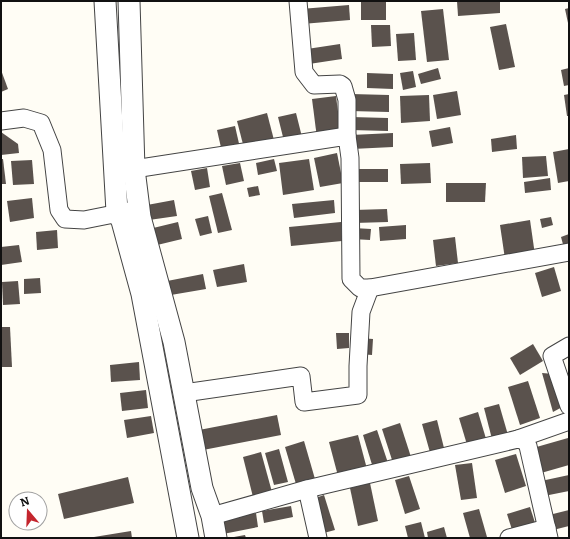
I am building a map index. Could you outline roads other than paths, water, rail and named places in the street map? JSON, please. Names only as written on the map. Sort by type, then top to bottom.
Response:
[{"type":"street","points":[[104,1],[117,212],[122,221],[142,294],[188,538]]},
{"type":"street","points":[[129,1],[134,169],[139,210],[174,342],[202,488],[212,516],[216,538]]},
{"type":"street","points":[[298,1],[304,72],[314,85],[340,84],[346,90],[347,136],[350,158],[351,280],[360,288],[370,288],[569,252]]},
{"type":"street","points":[[1,121],[24,118],[41,122],[52,150],[59,210],[66,219],[84,220],[117,212],[139,210]]},
{"type":"street","points":[[134,169],[347,136]]},
{"type":"street","points":[[184,393],[301,376],[304,402],[358,395],[358,366],[362,312],[370,288]]},
{"type":"street","points":[[569,346],[552,356],[569,406]]},
{"type":"street","points":[[212,516],[307,489],[523,443],[569,421]]},
{"type":"street","points":[[509,538],[548,533],[523,443]]},
{"type":"street","points":[[307,489],[318,538]]}]
